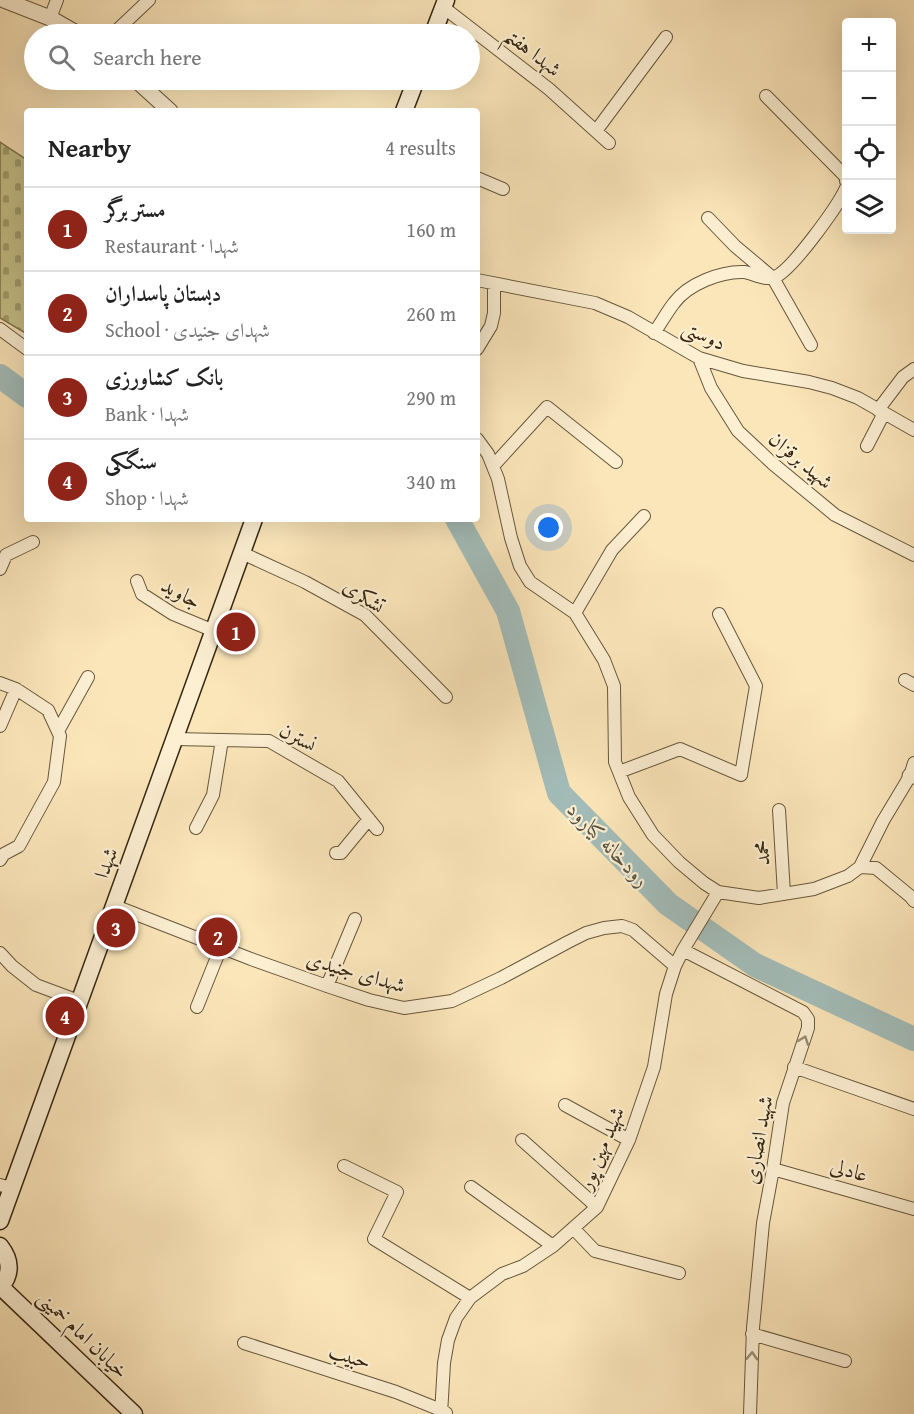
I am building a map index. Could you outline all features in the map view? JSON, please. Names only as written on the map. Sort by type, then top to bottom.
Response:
[{"type":"main road","points":[[437,24],[445,4]]},
{"type":"main road","points":[[405,108],[412,90]]},
{"type":"main road","name":"شهدا","points":[[0,1221],[6,1187],[115,906],[253,522]]},
{"type":"main road","points":[[0,1246],[9,1262],[7,1279],[1,1287]]},
{"type":"main road","name":"خیابان امام خمینی","points":[[1,1287],[134,1414]]},
{"type":"street","points":[[4,0],[60,24]]},
{"type":"street","points":[[50,18],[57,0]]},
{"type":"street","points":[[124,24],[149,0]]},
{"type":"street","name":"شهدا هفتم","points":[[445,4],[469,24]]},
{"type":"street","name":"شهدا هفتم","points":[[480,33],[549,89],[609,143]]},
{"type":"street","points":[[596,131],[666,36]]},
{"type":"street","points":[[147,90],[167,108]]},
{"type":"street","points":[[766,96],[846,177],[846,180]]},
{"type":"street","points":[[480,179],[503,189]]},
{"type":"street","points":[[654,333],[675,301],[691,287],[720,274],[744,272],[773,278],[788,268],[814,237],[842,194]]},
{"type":"street","points":[[708,218],[735,246],[773,278],[811,345]]},
{"type":"street","name":"دوستی","points":[[480,281],[595,303],[628,317],[699,358],[743,371],[832,388],[858,398],[914,430]]},
{"type":"street","points":[[480,344],[491,326],[495,284]]},
{"type":"street","points":[[0,329],[24,347]]},
{"type":"street","name":"شهید برقزان","points":[[699,358],[711,388],[738,431],[771,463],[836,515],[914,555]]},
{"type":"street","points":[[867,446],[881,412],[903,377],[914,369]]},
{"type":"street","points":[[494,465],[547,407],[616,462]]},
{"type":"street","points":[[480,444],[494,465],[520,566],[530,582],[574,613],[604,660],[614,686],[615,762],[628,797],[653,836],[704,883],[718,891],[759,898],[814,889],[848,876],[860,867],[883,821],[913,772]]},
{"type":"street","points":[[574,613],[612,550],[644,516]]},
{"type":"street","points":[[0,569],[6,555],[33,542]]},
{"type":"street","name":"تشکری","points":[[242,553],[305,582],[365,615],[446,697]]},
{"type":"street","name":"جاوید","points":[[137,581],[142,594],[173,614],[214,632]]},
{"type":"street","points":[[619,772],[680,749],[741,776],[756,686],[719,614]]},
{"type":"street","points":[[58,731],[88,677]]},
{"type":"street","points":[[0,683],[48,710],[60,736],[54,782],[19,846],[1,855]]},
{"type":"street","points":[[0,726],[16,690]]},
{"type":"street","name":"نسترن","points":[[175,740],[269,741],[338,782],[373,824],[341,853],[336,853]]},
{"type":"street","points":[[196,828],[213,795],[222,740]]},
{"type":"street","name":"محمد","points":[[779,810],[784,894]]},
{"type":"street","points":[[860,867],[876,868],[914,901]]},
{"type":"street","name":"شهید مهین پور","points":[[443,1413],[444,1363],[448,1340],[456,1318],[470,1298],[502,1274],[523,1266],[553,1246],[597,1206],[629,1140],[654,1067],[666,994],[675,966],[718,891]]},
{"type":"street","name":"شهدای جنیدی","points":[[115,906],[327,986],[369,1000],[404,1008],[452,1001],[586,933],[604,928],[622,926],[633,930],[675,966]]},
{"type":"street","points":[[327,986],[355,919]]},
{"type":"street","name":"شهید انصاری","points":[[685,945],[803,1012],[808,1019],[808,1028],[783,1103],[763,1223],[752,1334],[750,1414]]},
{"type":"street","points":[[196,1007],[221,947]]},
{"type":"street","points":[[0,953],[36,985],[79,1001]]},
{"type":"street","points":[[794,1067],[914,1109]]},
{"type":"street","points":[[565,1105],[629,1140]]},
{"type":"street","points":[[522,1140],[597,1206]]},
{"type":"street","points":[[344,1166],[398,1192],[374,1239],[470,1298]]},
{"type":"street","name":"عادلی","points":[[773,1169],[914,1209]]},
{"type":"street","points":[[471,1187],[553,1246]]},
{"type":"street","points":[[573,1228],[596,1251],[679,1274]]},
{"type":"street","points":[[752,1334],[845,1361]]},
{"type":"street","name":"حبیب","points":[[244,1343],[385,1388],[443,1413]]},
{"type":"green space","points":[[0,142],[24,158],[24,332],[0,318]]},
{"type":"waterway","name":"رودخانه کیارود","points":[[0,376],[24,394]]},
{"type":"waterway","name":"رودخانه کیارود","points":[[459,522],[508,611],[559,793],[668,904],[755,965],[914,1039]]},
{"type":"place","name":"مستر برگر","points":[[236,632]]},
{"type":"place","name":"بانک کشاورزى","points":[[116,928]]},
{"type":"place","name":"دبستان پاسداران","points":[[218,937]]},
{"type":"place","name":"سنگکى","points":[[65,1016]]}]
